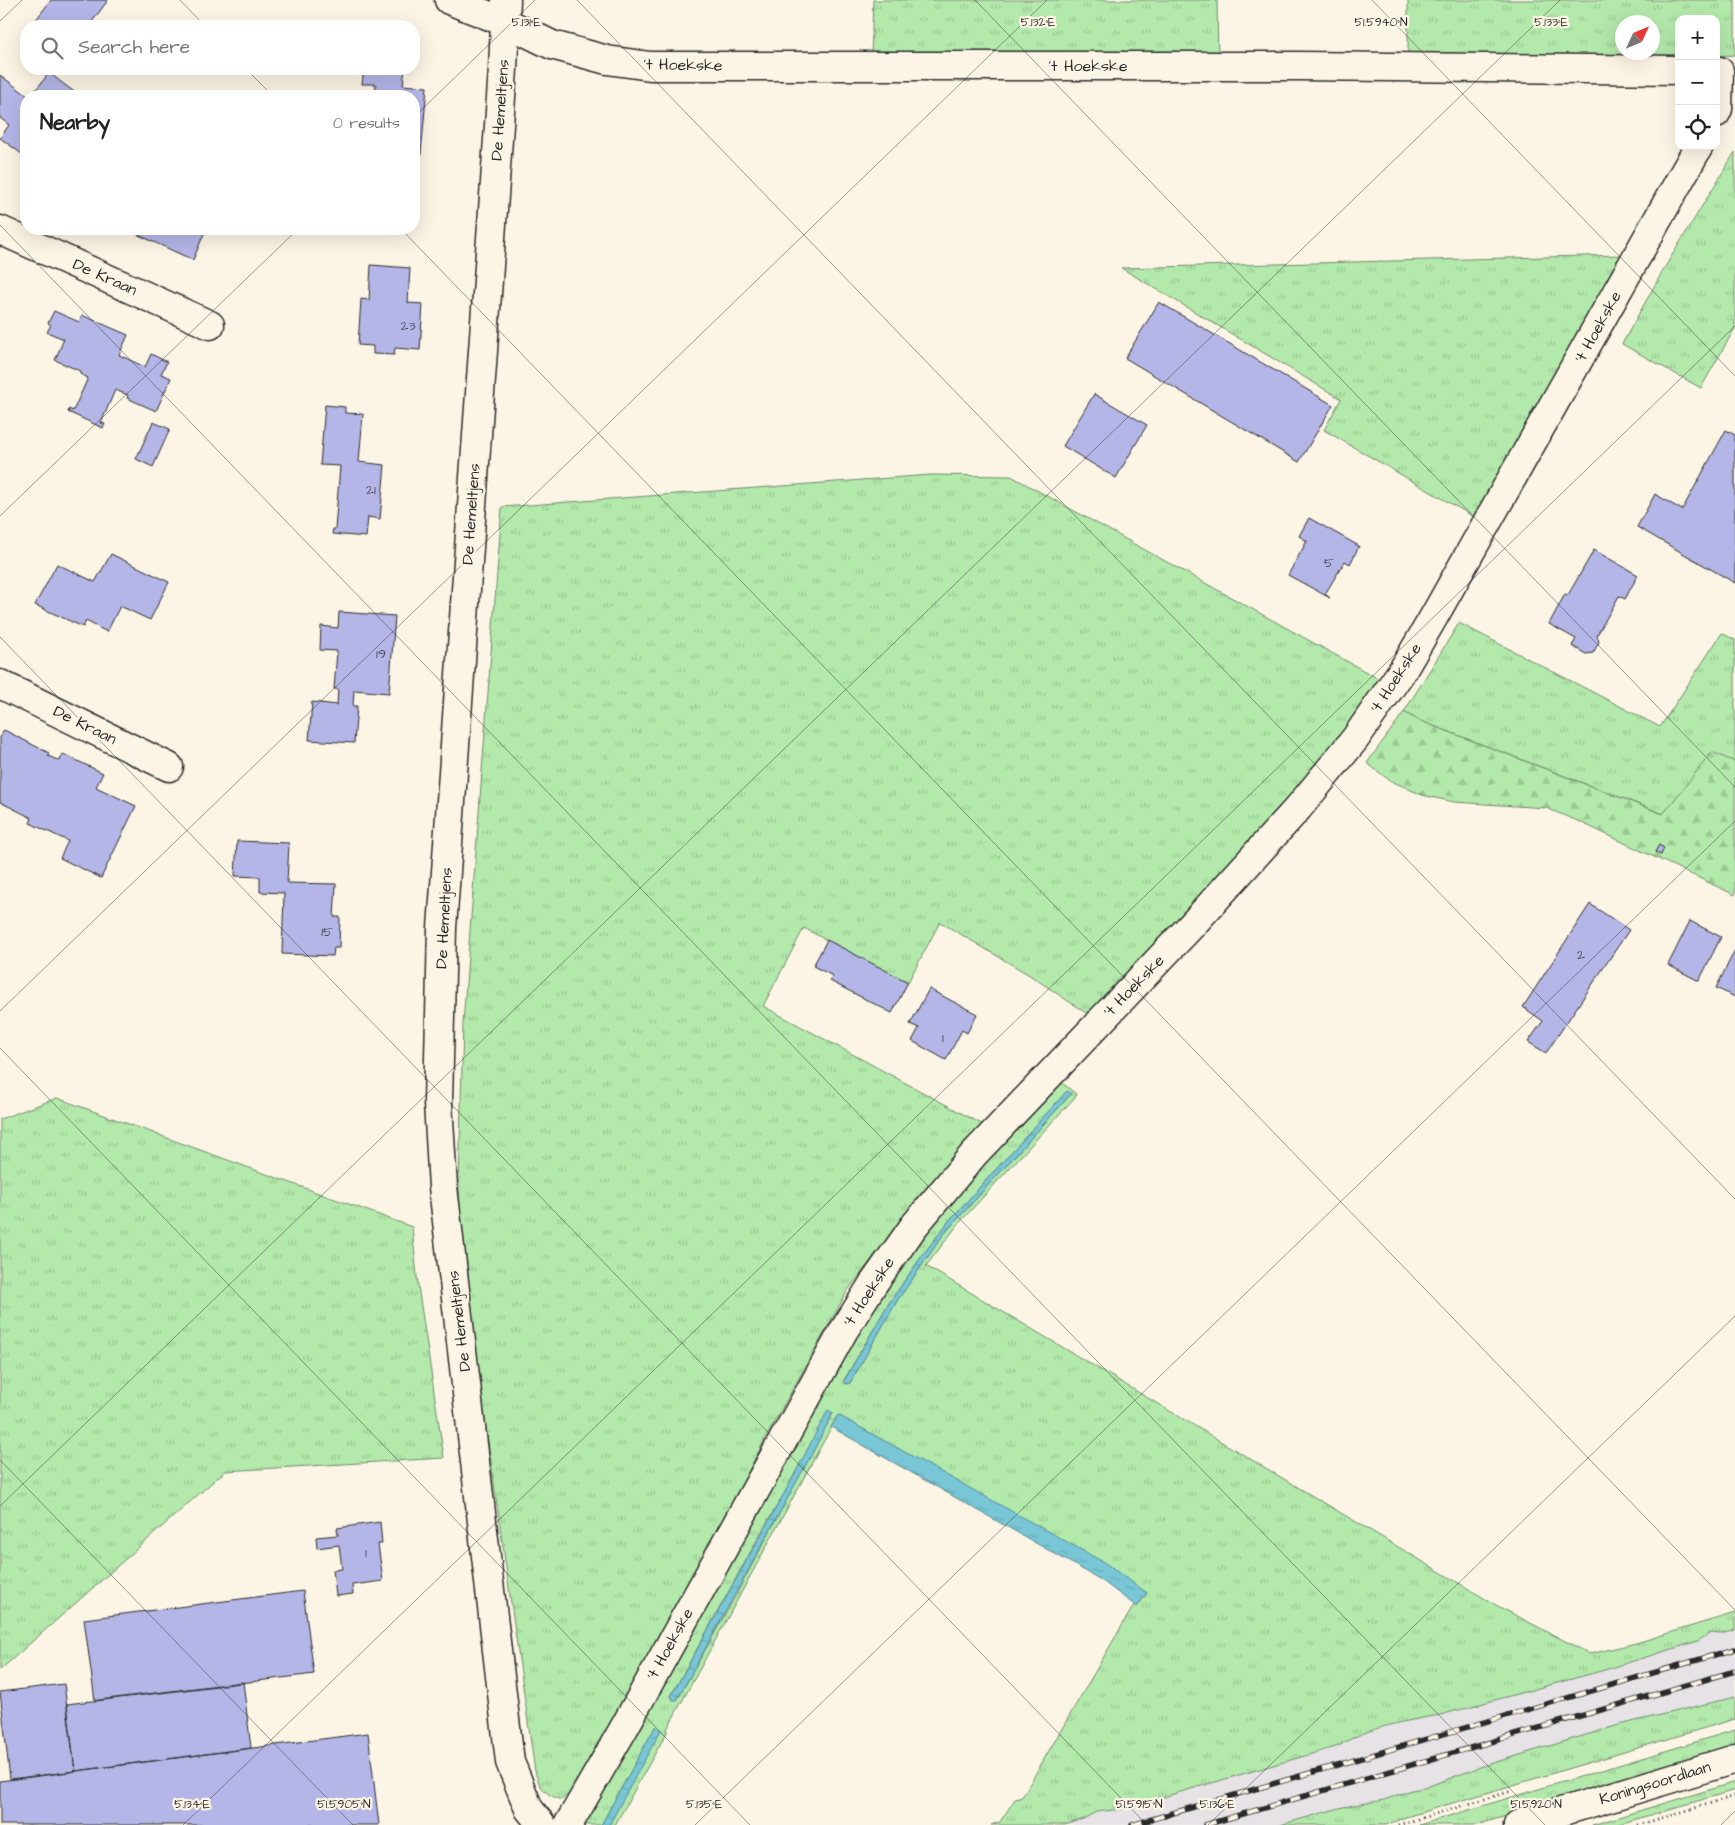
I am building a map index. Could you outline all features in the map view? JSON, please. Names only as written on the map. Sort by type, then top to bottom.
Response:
[{"type":"street","name":"'t Hoekske","points":[[449,0],[505,11],[552,45],[607,60],[650,66],[1298,66],[1675,70]]},
{"type":"street","name":"De Hemeltjens","points":[[505,11],[502,79],[442,928],[438,1103],[443,1187],[510,1762],[530,1809],[542,1825]]},
{"type":"street","points":[[1719,105],[1723,69]]},
{"type":"street","name":"'t Hoekske","points":[[568,1825],[629,1720],[844,1330],[873,1284],[914,1226],[974,1154],[1192,925],[1299,807],[1355,739],[1404,668],[1428,628],[1698,150]]},
{"type":"street","name":"De Kraan","points":[[0,230],[210,325]]},
{"type":"street","name":"De Kraan","points":[[0,684],[169,767]]},
{"type":"street","name":"Koningsoordlaan","points":[[1518,1825],[1735,1759]]},
{"type":"path","points":[[1638,1825],[1735,1796]]},
{"type":"shaded area","points":[[1735,1630],[1735,1697],[1619,1725],[1480,1767],[1434,1785],[1411,1790],[1384,1800],[1343,1807],[1280,1825],[1065,1825],[1096,1812],[1122,1809],[1339,1746],[1356,1736],[1416,1718],[1440,1715],[1601,1671],[1698,1641],[1710,1633],[1721,1634]]},
{"type":"green space","points":[[873,0],[1217,0],[1218,61],[871,59]]},
{"type":"green space","points":[[1408,0],[1735,0],[1735,55],[1720,56],[1720,15],[1675,15],[1675,59],[1660,59],[1660,15],[1615,15],[1615,60],[1408,62]]},
{"type":"green space","points":[[1735,152],[1735,328],[1701,388],[1622,344],[1665,267]]},
{"type":"green space","points":[[1623,255],[1474,517],[1324,430],[1341,399],[1121,268]]},
{"type":"green space","points":[[930,475],[1011,476],[1379,679],[1341,740],[1305,784],[1092,1017],[1031,976],[940,922],[907,984],[804,928],[763,1006],[989,1128],[890,1236],[848,1290],[766,1437],[699,1569],[574,1790],[561,1800],[544,1790],[535,1771],[461,1252],[459,1186],[463,1023],[502,507]]},
{"type":"green space","points":[[1459,623],[1660,727],[1722,633],[1735,640],[1735,762],[1712,753],[1664,814],[1418,720],[1404,712]]},
{"type":"green space","points":[[1404,712],[1418,720],[1663,814],[1712,752],[1735,762],[1735,895],[1546,808],[1454,802],[1422,795],[1389,780],[1367,763]]},
{"type":"green space","points":[[1060,1081],[1077,1095],[960,1222],[926,1266],[1494,1604],[1590,1654],[1636,1643],[1735,1613],[1735,1630],[1721,1634],[1710,1633],[1698,1641],[1601,1671],[1440,1715],[1415,1719],[1374,1730],[1361,1734],[1339,1746],[1122,1809],[1096,1812],[1065,1825],[991,1825],[1000,1822],[1015,1799],[1022,1797],[1134,1605],[1137,1607],[1147,1593],[838,1415],[615,1825],[609,1825],[660,1729],[655,1728],[601,1825],[584,1825],[704,1613],[848,1349],[909,1251],[973,1173]],"holes":[[[1067,1091],[1070,1095],[943,1235],[897,1301],[850,1383],[846,1384],[844,1380],[887,1306],[924,1253],[949,1221]],[[833,1413],[736,1595],[677,1700],[671,1696],[766,1524]]]},
{"type":"green space","points":[[57,1098],[412,1227],[418,1286],[444,1458],[225,1471],[0,1670],[0,1119]]},
{"type":"green space","points":[[1735,1697],[1735,1719],[1406,1817],[1386,1825],[1280,1825],[1343,1807],[1384,1800],[1411,1790],[1424,1788],[1480,1767],[1619,1725]]},
{"type":"green space","points":[[1735,1730],[1735,1748],[1476,1825],[1419,1825]]},
{"type":"green space","points":[[1735,1782],[1735,1790],[1616,1825],[1592,1825]]},
{"type":"water","points":[[1067,1091],[1071,1094],[943,1235],[897,1301],[850,1383],[846,1384],[844,1381],[887,1306],[924,1253],[949,1221]]},
{"type":"water","points":[[828,1410],[833,1413],[814,1450],[677,1700],[673,1700],[671,1696],[792,1479]]},
{"type":"water","points":[[838,1415],[1105,1563],[1147,1593],[1137,1607],[1101,1580],[831,1427]]},
{"type":"water","points":[[655,1727],[661,1730],[609,1825],[601,1825]]},
{"type":"building","points":[[51,0],[108,0],[93,20],[36,20]]},
{"type":"building","points":[[0,75],[20,90],[20,153],[0,138],[9,125],[0,118]]},
{"type":"building","points":[[47,75],[52,75],[72,90],[36,90]]},
{"type":"building","points":[[363,75],[404,75],[403,85],[427,87],[420,165],[420,90],[376,90],[376,84],[362,84]]},
{"type":"building","points":[[139,235],[203,235],[193,260]]},
{"type":"building","points":[[371,265],[410,268],[408,303],[423,304],[420,350],[395,348],[394,355],[373,354],[373,346],[358,345],[361,299],[369,300]]},
{"type":"building","points":[[1159,302],[1333,405],[1299,462],[1125,358]]},
{"type":"building","points":[[54,311],[79,322],[82,315],[128,335],[119,355],[145,367],[151,354],[167,362],[161,374],[171,378],[156,411],[127,398],[128,395],[115,390],[101,423],[105,424],[103,428],[68,412],[69,409],[73,411],[88,378],[80,374],[80,371],[55,360],[64,339],[47,332],[51,325],[48,323]]},
{"type":"building","points":[[1094,394],[1147,425],[1116,478],[1063,446]]},
{"type":"building","points":[[325,405],[345,407],[345,413],[363,414],[359,462],[385,465],[380,519],[368,517],[366,537],[332,534],[333,529],[335,529],[340,466],[320,465]]},
{"type":"building","points":[[153,422],[170,429],[153,467],[136,459]]},
{"type":"building","points":[[1726,430],[1735,435],[1735,583],[1637,527],[1655,494],[1682,510]]},
{"type":"building","points":[[1309,518],[1359,546],[1350,564],[1345,561],[1325,594],[1330,598],[1288,575],[1307,541],[1299,536]]},
{"type":"building","points":[[1594,550],[1638,575],[1625,599],[1619,596],[1597,635],[1599,642],[1593,653],[1586,654],[1572,646],[1576,639],[1549,624],[1565,594],[1568,595]]},
{"type":"building","points":[[111,554],[169,582],[150,620],[120,606],[107,632],[86,621],[83,627],[35,605],[57,564],[95,582]]},
{"type":"building","points":[[339,612],[395,616],[389,693],[354,690],[353,706],[357,706],[354,743],[309,740],[312,702],[337,705],[338,689],[334,689],[337,651],[320,650],[321,626],[338,628]]},
{"type":"building","points":[[4,730],[49,753],[48,756],[60,761],[63,754],[103,773],[96,787],[136,806],[101,878],[60,858],[68,841],[30,823],[32,818],[0,802],[0,738]]},
{"type":"building","points":[[237,841],[289,843],[287,883],[336,884],[334,917],[340,917],[339,948],[334,948],[333,956],[282,954],[284,893],[260,892],[260,877],[235,876]]},
{"type":"building","points":[[1659,845],[1664,848],[1661,855],[1655,852]]},
{"type":"building","points":[[1590,904],[1629,930],[1546,1053],[1528,1042],[1543,1021],[1523,1007]]},
{"type":"building","points":[[1690,921],[1721,937],[1699,981],[1668,965]]},
{"type":"building","points":[[827,940],[908,982],[892,1013],[830,981],[833,976],[813,966]]},
{"type":"building","points":[[1735,950],[1735,997],[1716,988]]},
{"type":"building","points":[[929,989],[977,1014],[967,1033],[962,1030],[946,1060],[912,1041],[919,1028],[910,1024]]},
{"type":"building","points":[[380,1522],[382,1544],[378,1544],[383,1581],[352,1585],[353,1594],[336,1596],[333,1570],[342,1569],[339,1545],[317,1548],[316,1537],[338,1535],[337,1528]]},
{"type":"building","points":[[303,1591],[314,1674],[95,1701],[84,1619]]},
{"type":"building","points":[[243,1682],[251,1748],[75,1771],[67,1704]]},
{"type":"building","points":[[64,1684],[75,1771],[10,1779],[0,1692]]},
{"type":"building","points":[[368,1733],[379,1825],[0,1825],[0,1781]]},
{"type":"railway","points":[[1132,1825],[1735,1649]]},
{"type":"railway","points":[[1205,1825],[1735,1671]]}]
